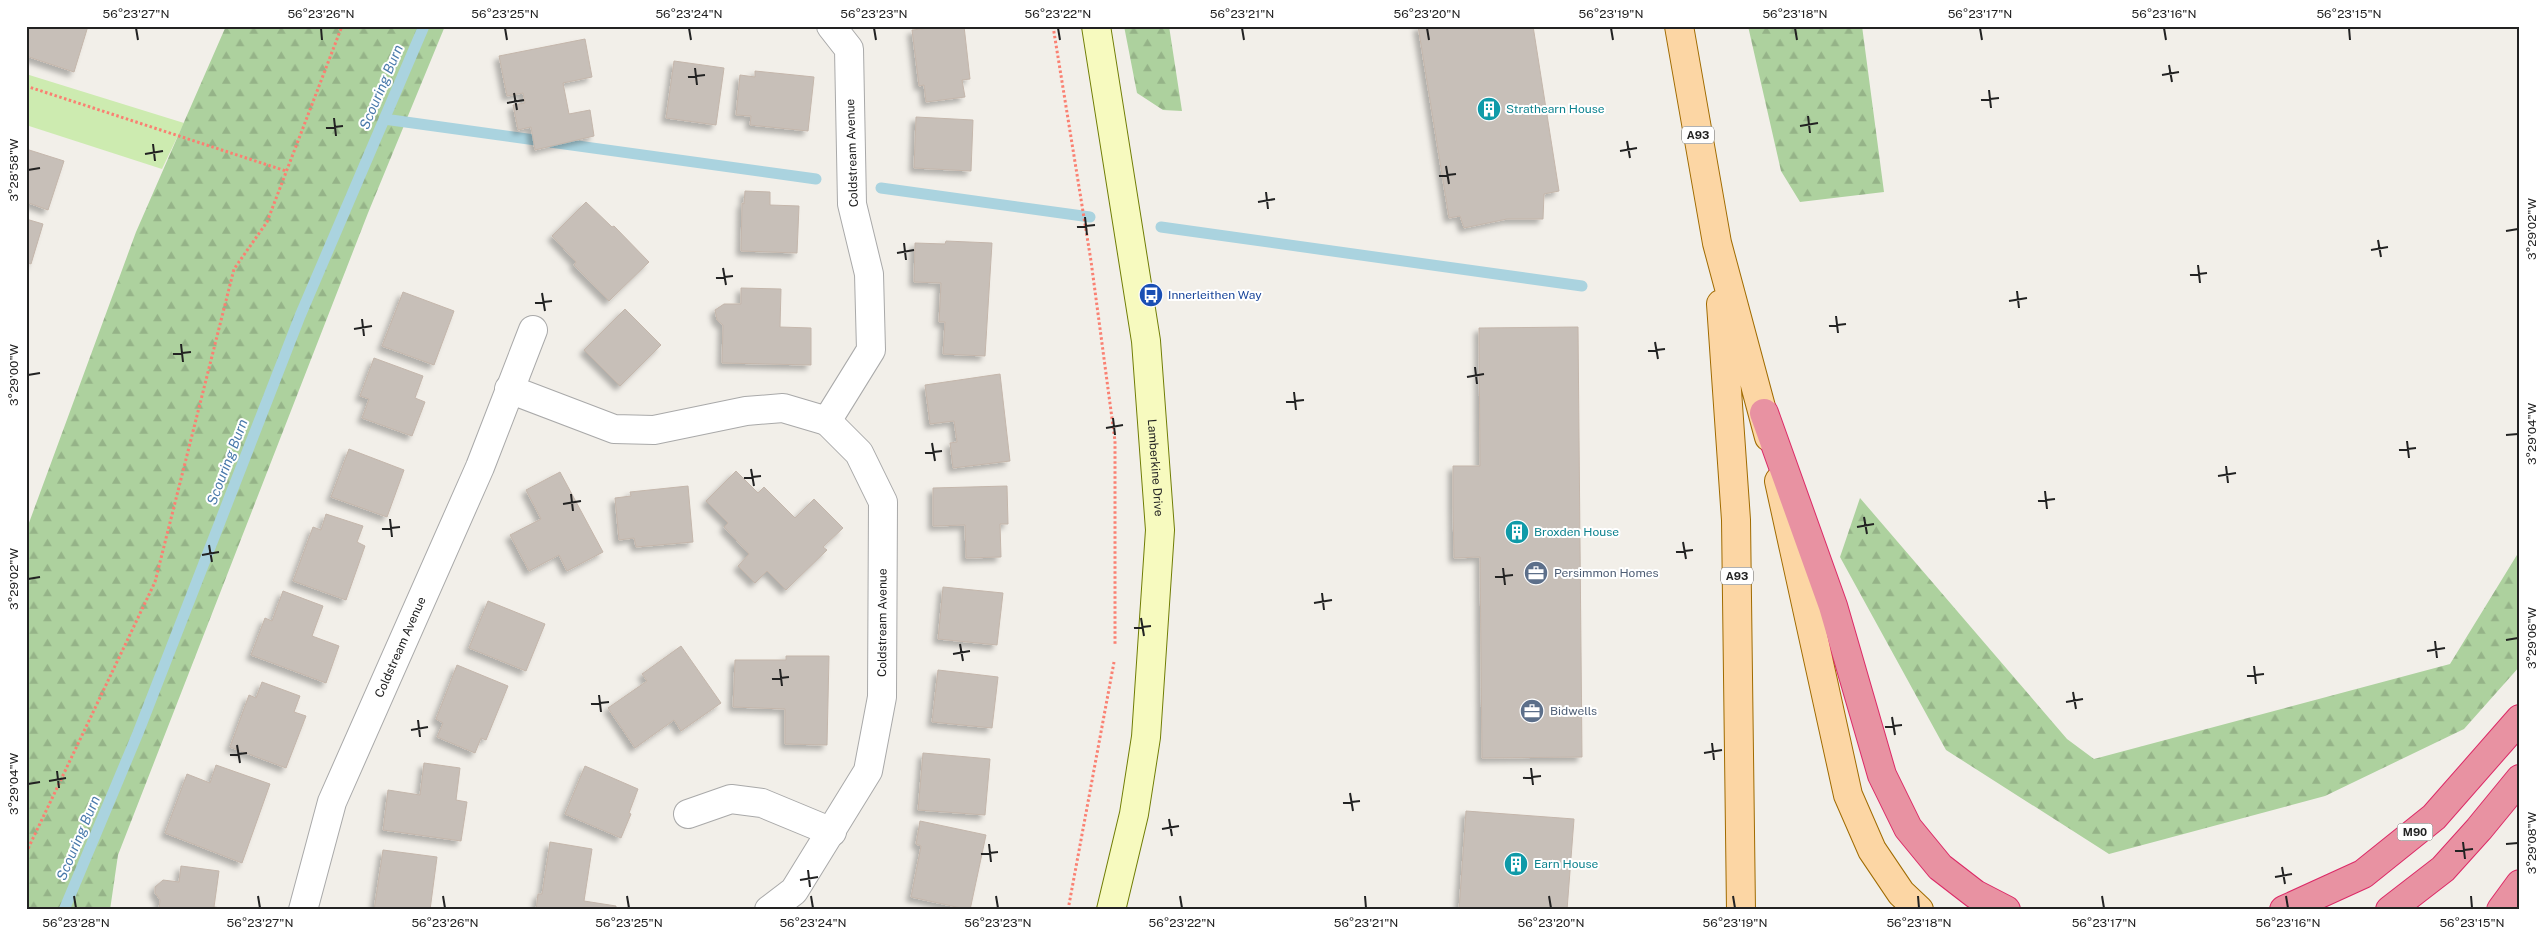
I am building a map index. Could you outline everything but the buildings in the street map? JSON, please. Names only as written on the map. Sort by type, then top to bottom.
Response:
[{"type":"highway","points":[[1764,412],[1833,606],[1882,775],[1908,828],[1940,867],[1975,894],[2006,910]]},
{"type":"highway","name":"M90","points":[[2284,910],[2362,874],[2434,817],[2520,719]]},
{"type":"highway","points":[[2390,910],[2443,869],[2520,779]]},
{"type":"highway","points":[[2501,910],[2520,884]]},
{"type":"main road","name":"A93","points":[[1679,26],[1717,243],[1764,412],[1848,795],[1872,850],[1901,893],[1919,910]]},
{"type":"main road","name":"A93","points":[[1717,243],[1736,520],[1741,910]]},
{"type":"street","name":"Coldstream Avenue","points":[[827,421],[871,350],[869,274],[852,204],[849,48],[831,26]]},
{"type":"street","name":"Lamberkine Drive","points":[[1096,26],[1146,342],[1160,530],[1146,737],[1134,814],[1111,910]]},
{"type":"street","name":"Coldstream Avenue","points":[[303,910],[332,802],[480,467],[533,330]]},
{"type":"street","name":"Coldstream Avenue","points":[[509,389],[614,429],[654,430],[746,411],[783,408],[827,421],[859,453],[883,502],[882,697],[868,771],[794,892],[769,910]]},
{"type":"street","points":[[688,814],[732,799],[762,802],[832,832]]},
{"type":"path","points":[[26,853],[155,582],[234,269],[267,222],[342,26]]},
{"type":"path","points":[[1053,26],[1091,262],[1115,442],[1115,648]]},
{"type":"path","points":[[26,86],[286,171]]},
{"type":"path","points":[[1068,910],[1115,658]]},
{"type":"green space","points":[[226,26],[445,26],[368,213],[118,855],[110,910],[26,910],[26,531],[136,232]]},
{"type":"green space","points":[[1124,26],[1169,26],[1182,111],[1163,110],[1137,93]]},
{"type":"green space","points":[[1748,26],[1862,26],[1884,192],[1800,202],[1781,171]]},
{"type":"green space","points":[[26,74],[184,123],[162,169],[26,125]]},
{"type":"green space","points":[[1860,498],[2067,739],[2094,759],[2450,664],[2520,550],[2520,666],[2464,729],[2325,796],[2109,854],[1946,750],[1840,557]]},
{"type":"waterway","name":"Scouring Burn","points":[[64,910],[138,733],[300,316],[424,26]]},
{"type":"waterway","points":[[384,119],[816,179]]},
{"type":"waterway","points":[[881,188],[1090,217]]},
{"type":"waterway","points":[[1161,227],[1582,286]]},
{"type":"place","name":"Strathearn House","points":[[1489,109]]},
{"type":"place","name":"Innerleithen Way","points":[[1151,295]]},
{"type":"place","name":"Broxden House","points":[[1517,532]]},
{"type":"place","name":"Persimmon Homes","points":[[1536,573]]},
{"type":"place","name":"Bidwells","points":[[1532,711]]},
{"type":"place","name":"Earn House","points":[[1516,864]]}]
